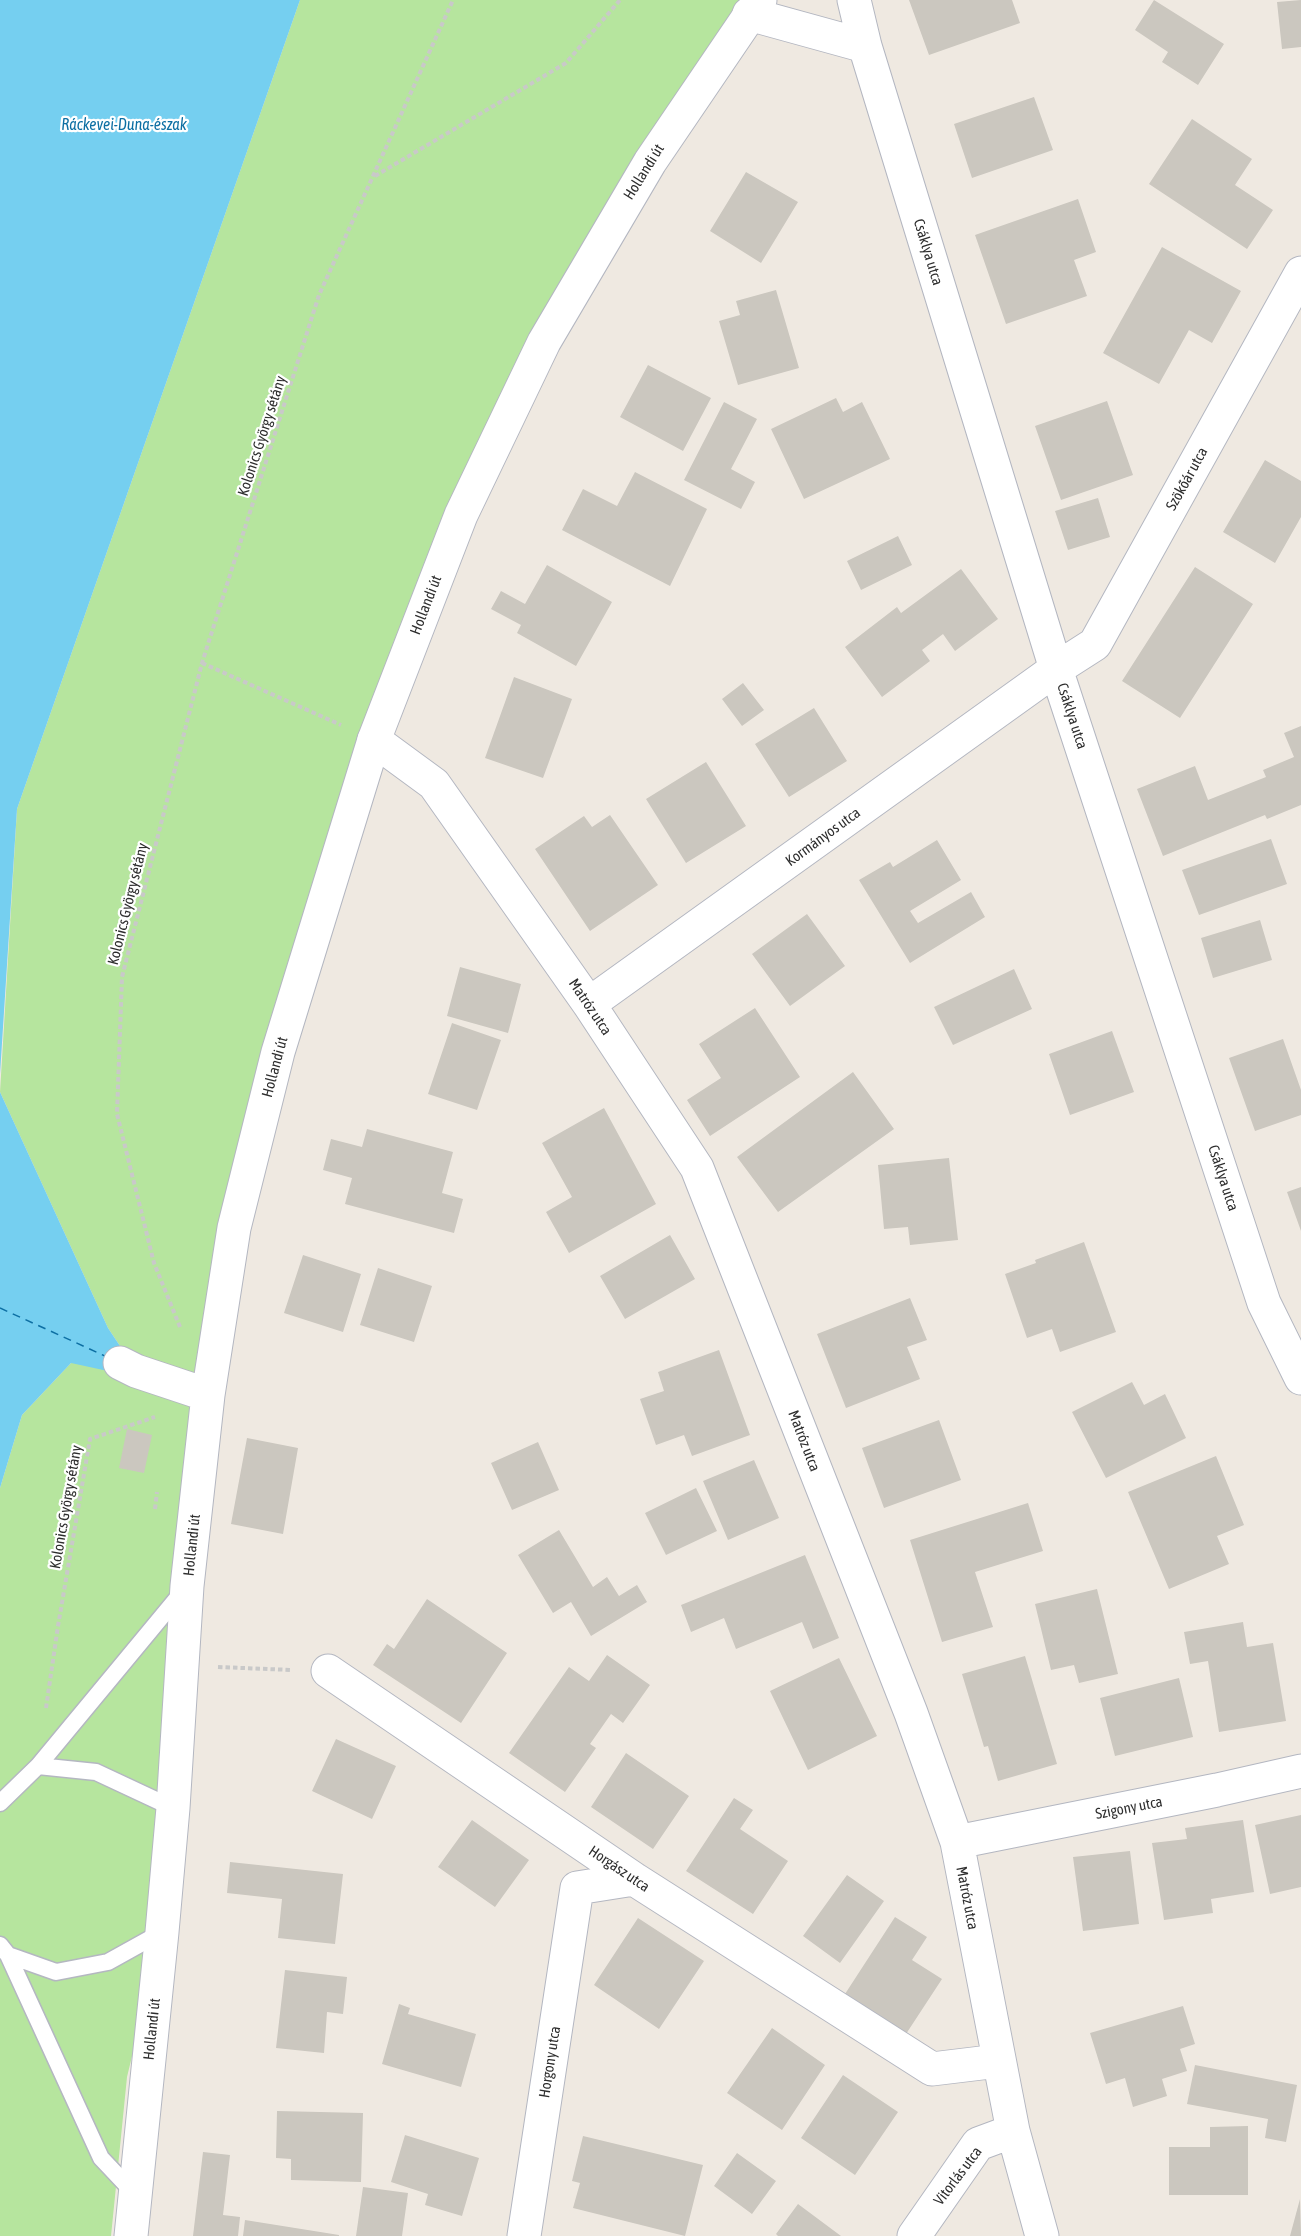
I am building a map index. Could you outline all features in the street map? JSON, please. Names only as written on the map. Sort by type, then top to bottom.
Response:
[{"type":"street","name":"Csáklya utca","points":[[854,0],[865,46],[1056,669],[1264,1303],[1301,1378]]},
{"type":"street","points":[[754,7],[865,46]]},
{"type":"street","name":"Hollandi út","points":[[131,2236],[173,1808],[187,1586],[208,1395],[234,1228],[276,1063],[374,740],[460,515],[544,342],[650,162],[754,7]]},
{"type":"street","name":"Szökőár utca","points":[[1056,669],[1095,644],[1301,273]]},
{"type":"street","name":"Kormányos utca","points":[[590,1004],[1056,669]]},
{"type":"street","name":"Matróz utca","points":[[374,740],[434,784],[590,1004],[697,1168],[911,1713],[957,1842],[1013,2132],[1042,2236]]},
{"type":"street","points":[[120,1363],[136,1371],[208,1395]]},
{"type":"street","name":"Horgász utca","points":[[328,1671],[634,1879],[932,2069],[998,2061]]},
{"type":"street","name":"Szigony utca","points":[[957,1842],[1216,1790],[1301,1770]]},
{"type":"street","name":"Horgony utca","points":[[524,2236],[582,1844]]},
{"type":"street","points":[[577,1888],[634,1879]]},
{"type":"street","name":"Vitorlás utca","points":[[915,2236],[978,2144],[1013,2132]]},
{"type":"lane","points":[[0,1803],[38,1766],[187,1586]]},
{"type":"lane","points":[[38,1766],[96,1772],[173,1808]]},
{"type":"lane","points":[[4,1950],[56,1972],[108,1962],[162,1932]]},
{"type":"lane","points":[[4,1950],[101,2158],[135,2194]]},
{"type":"path","name":"Kolonics György sétány","points":[[184,1338],[154,1263],[117,1114],[122,977],[202,663],[319,295],[453,0]]},
{"type":"path","points":[[373,177],[566,63],[620,0]]},
{"type":"path","points":[[202,663],[374,740]]},
{"type":"path","name":"Kolonics György sétány","points":[[38,1766],[58,1626],[90,1439],[169,1412],[208,1395]]},
{"type":"path","points":[[242,1668],[328,1671]]},
{"type":"green space","points":[[300,0],[760,0],[461,515],[234,1228],[162,1932],[127,2077],[111,2236],[0,2236],[0,1488],[22,1415],[71,1363],[122,1349],[108,1328],[0,1092],[17,809]]},
{"type":"water","name":"Ráckevei-Duna-észak","points":[[0,0],[300,0],[17,809],[0,1074]]},
{"type":"water","points":[[0,1092],[108,1328],[122,1349],[117,1373],[71,1363],[22,1415],[0,1488]]},
{"type":"building","points":[[909,0],[1012,0],[1020,23],[929,55]]},
{"type":"building","points":[[1154,0],[1224,44],[1198,85],[1162,62],[1168,52],[1135,30]]},
{"type":"building","points":[[1301,0],[1301,47],[1282,49],[1277,2]]},
{"type":"building","points":[[1034,97],[1053,150],[972,178],[954,124]]},
{"type":"building","points":[[1192,119],[1252,159],[1235,185],[1273,210],[1247,249],[1149,184]]},
{"type":"building","points":[[746,172],[798,202],[761,263],[710,231]]},
{"type":"building","points":[[1078,199],[1096,252],[1074,260],[1087,296],[1006,324],[975,235]]},
{"type":"building","points":[[1162,247],[1241,291],[1212,343],[1189,330],[1159,384],[1103,353]]},
{"type":"building","points":[[776,290],[799,368],[738,385],[719,321],[740,315],[736,301]]},
{"type":"building","points":[[648,365],[711,398],[683,451],[620,417]]},
{"type":"building","points":[[836,398],[843,412],[862,402],[890,459],[804,499],[771,429]]},
{"type":"building","points":[[1107,401],[1133,475],[1061,500],[1035,426]]},
{"type":"building","points":[[724,402],[757,419],[731,469],[755,482],[741,509],[684,480]]},
{"type":"building","points":[[1265,460],[1301,481],[1301,517],[1275,563],[1223,532]]},
{"type":"building","points":[[635,472],[707,509],[670,586],[562,530],[583,489],[617,506]]},
{"type":"building","points":[[1098,498],[1110,537],[1068,550],[1055,511]]},
{"type":"building","points":[[898,536],[912,565],[861,590],[847,561]]},
{"type":"building","points":[[547,565],[612,602],[576,666],[517,633],[521,625],[491,609],[501,591],[525,604]]},
{"type":"building","points":[[1195,567],[1253,604],[1180,718],[1122,681]]},
{"type":"building","points":[[961,569],[998,619],[955,651],[943,634],[922,650],[930,661],[882,697],[845,647],[897,607],[901,613]]},
{"type":"building","points":[[514,677],[572,699],[543,778],[485,758]]},
{"type":"building","points":[[743,683],[764,710],[742,726],[722,699]]},
{"type":"building","points":[[814,708],[847,761],[789,797],[755,744]]},
{"type":"building","points":[[1301,726],[1301,805],[1267,819],[1265,815],[1163,856],[1137,789],[1195,766],[1208,800],[1266,777],[1263,770],[1294,757],[1284,733]]},
{"type":"building","points":[[706,762],[746,826],[686,863],[646,799]]},
{"type":"building","points":[[610,815],[658,885],[590,931],[535,849],[584,816],[592,827]]},
{"type":"building","points":[[1271,839],[1287,884],[1199,915],[1182,870]]},
{"type":"building","points":[[937,840],[961,880],[910,911],[918,923],[971,892],[985,917],[910,963],[859,880],[890,862],[893,867]]},
{"type":"building","points":[[807,914],[845,966],[790,1006],[752,954]]},
{"type":"building","points":[[1260,920],[1272,960],[1213,978],[1201,938]]},
{"type":"building","points":[[460,967],[521,984],[508,1033],[447,1016]]},
{"type":"building","points":[[1014,969],[1032,1009],[953,1045],[934,1007]]},
{"type":"building","points":[[755,1008],[800,1077],[710,1136],[687,1100],[721,1078],[699,1044]]},
{"type":"building","points":[[452,1023],[501,1040],[477,1110],[428,1094]]},
{"type":"building","points":[[1112,1031],[1134,1092],[1070,1115],[1049,1054]]},
{"type":"building","points":[[1283,1039],[1301,1090],[1301,1115],[1255,1131],[1229,1058]]},
{"type":"building","points":[[853,1072],[894,1129],[778,1212],[737,1157]]},
{"type":"building","points":[[604,1108],[656,1204],[569,1253],[546,1212],[572,1197],[542,1143]]},
{"type":"building","points":[[367,1129],[453,1152],[442,1193],[463,1199],[454,1233],[345,1204],[352,1178],[323,1170],[331,1139],[362,1147]]},
{"type":"building","points":[[949,1158],[958,1240],[910,1245],[908,1227],[884,1229],[878,1165]]},
{"type":"building","points":[[1301,1187],[1301,1231],[1287,1192]]},
{"type":"building","points":[[670,1235],[695,1279],[625,1319],[600,1276]]},
{"type":"building","points":[[1084,1242],[1116,1332],[1060,1352],[1052,1329],[1027,1338],[1005,1274]]},
{"type":"building","points":[[303,1255],[361,1274],[343,1332],[284,1313]]},
{"type":"building","points":[[378,1268],[432,1286],[414,1342],[360,1325]]},
{"type":"building","points":[[910,1298],[927,1340],[907,1347],[920,1379],[846,1408],[817,1334]]},
{"type":"building","points":[[719,1350],[750,1435],[692,1456],[684,1435],[656,1445],[640,1399],[664,1391],[658,1372]]},
{"type":"building","points":[[1132,1382],[1144,1405],[1165,1394],[1186,1438],[1106,1478],[1072,1412]]},
{"type":"building","points":[[939,1420],[961,1480],[884,1508],[862,1448]]},
{"type":"building","points":[[127,1429],[152,1435],[144,1473],[119,1468]]},
{"type":"building","points":[[247,1438],[298,1448],[283,1534],[231,1524]]},
{"type":"building","points":[[538,1442],[559,1490],[512,1510],[491,1463]]},
{"type":"building","points":[[1216,1456],[1244,1525],[1217,1536],[1229,1564],[1169,1589],[1128,1492]]},
{"type":"building","points":[[754,1460],[779,1518],[728,1540],[703,1481]]},
{"type":"building","points":[[696,1488],[717,1531],[666,1555],[645,1513]]},
{"type":"building","points":[[1028,1503],[1043,1551],[975,1572],[993,1627],[942,1642],[910,1540]]},
{"type":"building","points":[[559,1530],[593,1587],[607,1577],[619,1596],[637,1585],[647,1602],[591,1636],[571,1602],[553,1613],[518,1555]]},
{"type":"building","points":[[805,1555],[839,1638],[813,1649],[802,1622],[736,1649],[724,1618],[691,1632],[681,1605]]},
{"type":"building","points":[[1097,1589],[1118,1674],[1079,1683],[1074,1665],[1051,1670],[1035,1604]]},
{"type":"building","points":[[427,1599],[507,1653],[461,1723],[373,1665],[387,1644],[394,1649]]},
{"type":"building","points":[[1243,1622],[1247,1647],[1273,1643],[1286,1721],[1219,1732],[1208,1661],[1190,1664],[1184,1632]]},
{"type":"building","points":[[607,1655],[650,1685],[623,1723],[611,1714],[590,1744],[596,1748],[565,1792],[509,1753],[569,1667],[589,1681]]},
{"type":"building","points":[[1025,1656],[1057,1764],[998,1781],[988,1746],[984,1747],[962,1674]]},
{"type":"building","points":[[839,1658],[877,1736],[808,1770],[770,1691]]},
{"type":"building","points":[[1179,1678],[1193,1737],[1115,1756],[1100,1698]]},
{"type":"building","points":[[336,1739],[396,1766],[372,1819],[312,1791]]},
{"type":"building","points":[[626,1753],[689,1796],[653,1849],[591,1807]]},
{"type":"building","points":[[734,1798],[753,1810],[740,1829],[788,1861],[753,1914],[686,1871]]},
{"type":"building","points":[[1301,1815],[1301,1887],[1270,1894],[1255,1825]]},
{"type":"building","points":[[472,1820],[529,1860],[495,1907],[438,1867]]},
{"type":"building","points":[[1243,1820],[1254,1892],[1211,1899],[1213,1913],[1164,1920],[1152,1843],[1187,1839],[1185,1828]]},
{"type":"building","points":[[1130,1851],[1139,1924],[1083,1931],[1073,1857]]},
{"type":"building","points":[[230,1862],[343,1874],[335,1944],[278,1938],[282,1899],[227,1893]]},
{"type":"building","points":[[847,1875],[884,1901],[840,1963],[803,1936]]},
{"type":"building","points":[[895,1917],[927,1937],[912,1960],[942,1979],[906,2034],[845,1994]]},
{"type":"building","points":[[638,1918],[704,1961],[659,2029],[594,1985]]},
{"type":"building","points":[[285,1970],[347,1977],[343,2014],[327,2012],[324,2053],[276,2048]]},
{"type":"building","points":[[399,2004],[410,2008],[408,2014],[476,2034],[461,2087],[382,2064]]},
{"type":"building","points":[[1183,2006],[1195,2044],[1180,2049],[1187,2071],[1162,2079],[1167,2096],[1133,2107],[1125,2078],[1106,2084],[1090,2033]]},
{"type":"building","points":[[772,2028],[825,2065],[782,2130],[727,2093]]},
{"type":"building","points":[[1195,2065],[1297,2085],[1286,2142],[1265,2138],[1268,2119],[1187,2104]]},
{"type":"building","points":[[843,2075],[898,2112],[855,2175],[801,2138]]},
{"type":"building","points":[[277,2111],[363,2113],[361,2182],[291,2180],[291,2159],[276,2158]]},
{"type":"building","points":[[1248,2126],[1248,2195],[1169,2195],[1169,2147],[1210,2147],[1210,2127]]},
{"type":"building","points":[[405,2135],[479,2158],[462,2216],[425,2205],[428,2194],[391,2182]]},
{"type":"building","points":[[583,2136],[703,2165],[685,2236],[573,2208],[580,2183],[572,2181]]},
{"type":"building","points":[[203,2152],[230,2155],[223,2215],[240,2217],[238,2236],[193,2236]]},
{"type":"building","points":[[737,2153],[776,2181],[752,2214],[714,2186]]},
{"type":"building","points":[[363,2187],[408,2193],[402,2236],[356,2236]]},
{"type":"building","points":[[1300,2199],[1301,2236],[1290,2236]]},
{"type":"building","points":[[798,2204],[841,2236],[778,2236],[776,2234]]},
{"type":"building","points":[[245,2220],[339,2235],[339,2236],[243,2236]]},
{"type":"ferry route","points":[[0,1308],[105,1356]]}]
